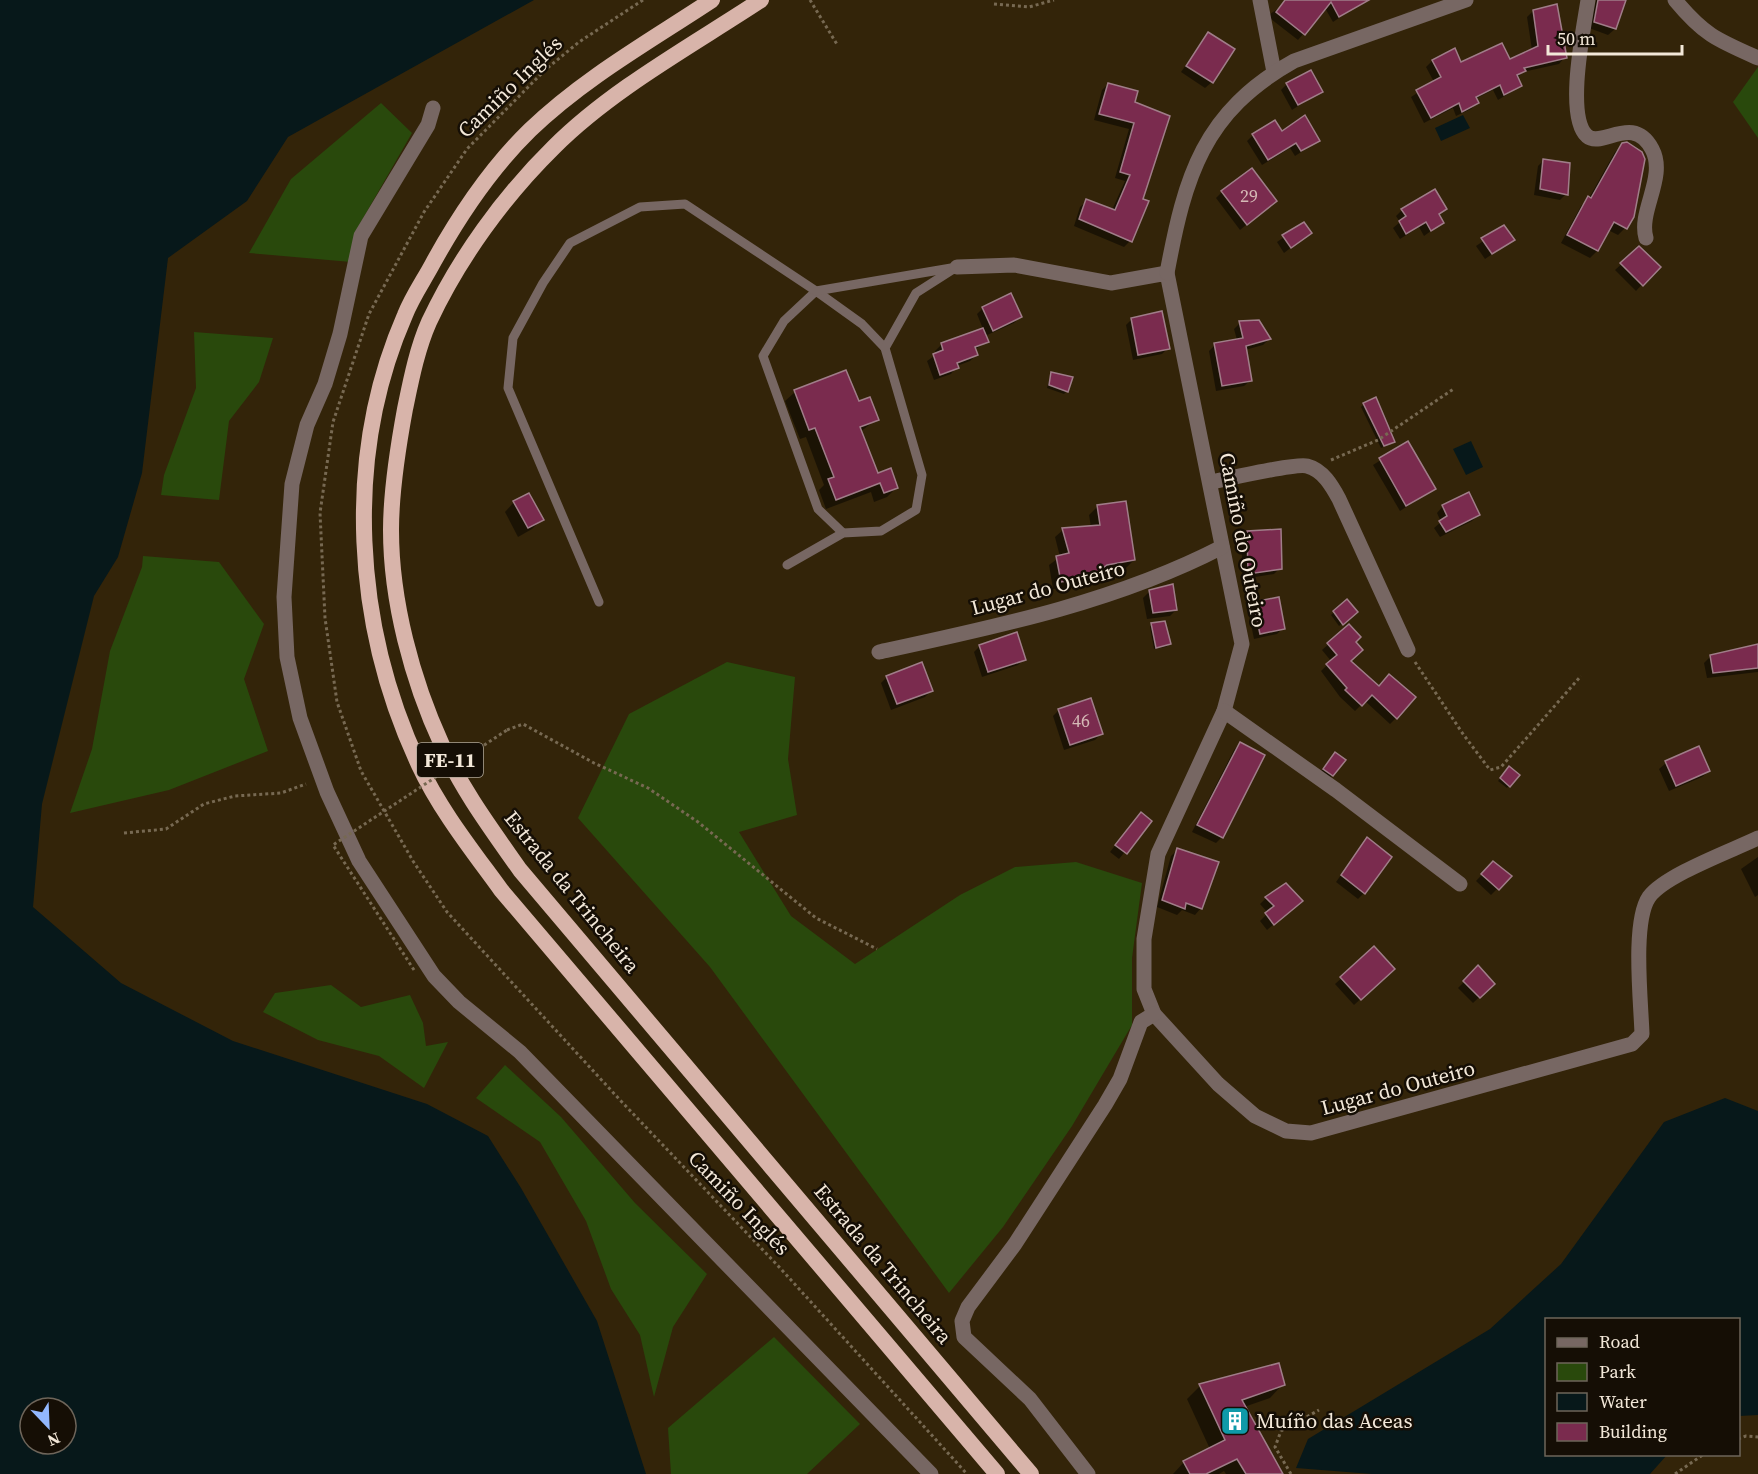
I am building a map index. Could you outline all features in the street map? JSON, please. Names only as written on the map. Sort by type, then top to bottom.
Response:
[{"type":"highway","name":"FE-11","points":[[712,0],[585,83],[530,130],[489,174],[458,217],[431,266],[405,315],[385,373],[371,430],[363,534],[366,582],[373,623],[393,702],[420,767],[460,835],[501,890],[997,1474]]},
{"type":"highway","name":"Estrada da Trincheira","points":[[761,0],[609,101],[555,145],[513,191],[481,232],[429,323],[411,380],[400,432],[391,529],[401,616],[417,682],[442,745],[478,810],[520,870],[1031,1474]]},
{"type":"street","points":[[1260,0],[1274,72]]},
{"type":"street","points":[[957,267],[1014,265],[1111,283],[1167,273],[1178,214],[1194,165],[1214,129],[1233,106],[1274,72],[1325,50],[1466,0]]},
{"type":"street","points":[[1587,0],[1576,90],[1581,127],[1587,136],[1596,139],[1627,131],[1642,137],[1653,150],[1655,166],[1652,194],[1642,227],[1646,238]]},
{"type":"street","points":[[1675,0],[1697,26],[1713,38],[1758,58]]},
{"type":"street","points":[[433,108],[428,125],[361,236],[340,334],[325,384],[307,425],[292,484],[284,597],[287,657],[300,718],[322,778],[359,861],[434,976],[459,1002],[520,1052],[931,1474]]},
{"type":"street","name":"Camiño do Outeiro","points":[[1154,1014],[1144,990],[1144,939],[1158,854],[1224,711],[1242,644],[1167,273]]},
{"type":"street","points":[[1211,482],[1305,465],[1321,473],[1331,484],[1408,650]]},
{"type":"street","name":"Lugar do Outeiro","points":[[879,652],[952,636],[1140,585],[1178,570],[1222,547]]},
{"type":"street","points":[[1224,711],[1336,790],[1460,884]]},
{"type":"street","name":"Lugar do Outeiro","points":[[1154,1014],[1218,1084],[1255,1116],[1286,1131],[1311,1133],[1333,1129],[1639,1040],[1642,1034],[1639,927],[1649,897],[1674,878],[1758,838]]},
{"type":"street","points":[[1088,1474],[1030,1399],[964,1337],[961,1330],[962,1321],[968,1307],[1015,1244],[1120,1079],[1142,1022],[1154,1014]]},
{"type":"lane","points":[[599,602],[507,388],[513,338],[543,283],[570,243],[640,207],[685,204],[862,324],[885,348],[922,475],[916,510],[880,531],[843,533],[787,564]]},
{"type":"lane","points":[[843,533],[818,509],[763,356],[784,321],[816,291],[957,267]]},
{"type":"lane","points":[[885,348],[916,293],[957,267]]},
{"type":"path","name":"Camiño Inglés","points":[[369,314],[424,212],[467,149],[545,70],[579,42],[643,0]]},
{"type":"path","points":[[810,0],[838,46]]},
{"type":"path","points":[[994,4],[1029,7],[1054,0]]},
{"type":"path","points":[[1305,465],[1335,460],[1378,440],[1455,388]]},
{"type":"path","points":[[1408,650],[1457,726],[1490,770],[1502,767],[1581,676]]},
{"type":"path","points":[[414,970],[333,844],[507,730],[523,724],[656,794],[698,822],[816,918],[877,949]]},
{"type":"path","points":[[124,833],[166,829],[204,804],[235,796],[281,793],[322,778]]},
{"type":"path","name":"Camiño Inglés","points":[[486,956],[781,1269],[967,1474]]},
{"type":"path","points":[[1291,1474],[1275,1447],[1281,1431],[1319,1410]]},
{"type":"path","points":[[1740,1438],[1746,1436],[1758,1437]]},
{"type":"path","points":[[1675,1474],[1702,1456]]},
{"type":"green space","points":[[1758,67],[1758,138],[1733,102]]},
{"type":"green space","points":[[381,103],[412,133],[358,227],[351,262],[249,253],[291,179]]},
{"type":"green space","points":[[194,332],[273,338],[259,382],[229,421],[219,500],[161,495],[164,475],[196,388]]},
{"type":"green space","points":[[143,556],[219,562],[264,624],[244,679],[268,751],[169,790],[70,813],[92,749],[110,651],[142,567]]},
{"type":"green space","points":[[727,662],[795,677],[788,759],[797,815],[739,832],[791,916],[855,964],[960,895],[1015,867],[1076,862],[1142,883],[1132,958],[1132,1025],[1072,1126],[1003,1227],[949,1293],[710,967],[578,818],[629,714]]},
{"type":"green space","points":[[331,985],[361,1007],[410,995],[423,1023],[426,1046],[448,1042],[424,1088],[379,1056],[318,1040],[263,1012],[275,993]]},
{"type":"green space","points":[[505,1065],[561,1117],[635,1203],[707,1274],[673,1327],[654,1397],[640,1335],[611,1289],[586,1221],[540,1142],[476,1098]]},
{"type":"green space","points":[[774,1337],[860,1424],[807,1474],[671,1474],[668,1428]]},
{"type":"water","points":[[0,0],[534,0],[288,137],[247,201],[168,258],[142,473],[118,557],[94,596],[42,804],[33,907],[121,983],[233,1041],[427,1104],[488,1136],[521,1188],[597,1321],[646,1474],[0,1474]]},
{"type":"water","points":[[1463,115],[1470,128],[1441,141],[1435,128]]},
{"type":"water","points":[[1471,441],[1483,467],[1466,475],[1453,449]]},
{"type":"water","points":[[1725,1098],[1758,1111],[1758,1415],[1740,1416],[1740,1318],[1545,1318],[1545,1456],[1666,1456],[1650,1474],[1372,1474],[1296,1468],[1308,1439],[1490,1329],[1561,1264],[1664,1122]]},
{"type":"building","points":[[1285,0],[1369,0],[1339,17],[1331,2],[1305,35],[1276,12]]},
{"type":"building","points":[[1598,0],[1626,0],[1616,29],[1594,22]]},
{"type":"building","points":[[1557,4],[1567,58],[1524,68],[1526,71],[1517,75],[1522,86],[1504,95],[1500,85],[1476,97],[1479,103],[1462,112],[1459,103],[1431,118],[1416,90],[1441,77],[1432,60],[1455,48],[1461,62],[1502,43],[1510,59],[1538,46],[1533,10]]},
{"type":"building","points":[[1208,32],[1235,49],[1213,83],[1186,66]]},
{"type":"building","points":[[1311,70],[1323,92],[1298,105],[1286,83]]},
{"type":"building","points":[[1108,83],[1138,91],[1135,102],[1170,116],[1143,199],[1149,201],[1132,242],[1079,219],[1086,199],[1115,210],[1130,175],[1120,172],[1134,123],[1099,114]]},
{"type":"building","points":[[1305,115],[1320,141],[1301,151],[1296,143],[1268,160],[1252,134],[1275,120],[1282,131]]},
{"type":"building","points":[[1627,142],[1642,152],[1645,159],[1634,217],[1627,229],[1614,222],[1598,251],[1567,235],[1588,196],[1591,198],[1622,143]]},
{"type":"building","points":[[1543,159],[1570,163],[1568,195],[1540,189]]},
{"type":"building","points":[[1252,168],[1277,201],[1247,225],[1221,191]]},
{"type":"building","points":[[1435,189],[1447,209],[1439,214],[1444,223],[1431,231],[1426,222],[1406,234],[1399,221],[1406,216],[1401,209]]},
{"type":"building","points":[[1304,222],[1312,233],[1291,248],[1282,235]]},
{"type":"building","points":[[1504,225],[1515,240],[1492,254],[1481,238]]},
{"type":"building","points":[[1639,246],[1661,267],[1643,286],[1620,263]]},
{"type":"building","points":[[1011,293],[1022,317],[993,331],[982,307]]},
{"type":"building","points":[[1162,311],[1170,349],[1138,355],[1131,318]]},
{"type":"building","points":[[1259,320],[1271,339],[1246,346],[1252,381],[1222,386],[1214,343],[1243,338],[1239,321]]},
{"type":"building","points":[[983,328],[989,342],[975,347],[978,355],[957,363],[959,368],[940,375],[933,354],[943,350],[941,343]]},
{"type":"building","points":[[846,370],[859,401],[870,397],[879,420],[860,427],[878,473],[891,468],[898,488],[884,493],[880,483],[836,500],[828,479],[834,477],[815,428],[809,430],[794,390]]},
{"type":"building","points":[[1051,372],[1073,377],[1068,392],[1049,385]]},
{"type":"building","points":[[1376,397],[1395,442],[1384,446],[1363,403]]},
{"type":"building","points":[[1408,441],[1436,489],[1406,506],[1379,458]]},
{"type":"building","points":[[1469,492],[1480,515],[1446,532],[1439,521],[1447,516],[1442,505]]},
{"type":"building","points":[[529,493],[544,520],[528,528],[513,501]]},
{"type":"building","points":[[1126,501],[1135,560],[1107,565],[1089,578],[1061,582],[1056,556],[1069,553],[1062,528],[1100,525],[1097,505]]},
{"type":"building","points":[[1281,529],[1282,569],[1248,574],[1247,531]]},
{"type":"building","points":[[1173,584],[1177,610],[1153,613],[1149,590]]},
{"type":"building","points":[[1279,597],[1285,629],[1260,634],[1253,602]]},
{"type":"building","points":[[1347,599],[1358,612],[1343,625],[1333,611]]},
{"type":"building","points":[[1165,621],[1171,644],[1156,648],[1151,623]]},
{"type":"building","points":[[1349,624],[1361,637],[1356,642],[1363,650],[1351,661],[1379,686],[1389,674],[1416,697],[1397,719],[1372,695],[1362,706],[1345,690],[1347,688],[1326,664],[1337,655],[1327,643]]},
{"type":"building","points":[[1017,632],[1026,660],[988,672],[979,645]]},
{"type":"building","points":[[1758,644],[1758,668],[1713,673],[1710,655]]},
{"type":"building","points":[[922,662],[933,691],[897,704],[886,676]]},
{"type":"building","points":[[1091,698],[1103,734],[1070,745],[1058,709]]},
{"type":"building","points":[[1240,742],[1265,755],[1223,838],[1197,825]]},
{"type":"building","points":[[1699,746],[1710,771],[1676,786],[1665,761]]},
{"type":"building","points":[[1335,752],[1346,760],[1333,776],[1323,769]]},
{"type":"building","points":[[1509,766],[1520,775],[1510,787],[1500,778]]},
{"type":"building","points":[[1141,812],[1152,821],[1127,854],[1115,845]]},
{"type":"building","points":[[1367,837],[1392,857],[1365,894],[1341,875]]},
{"type":"building","points":[[1177,848],[1219,862],[1202,909],[1186,903],[1185,909],[1162,900]]},
{"type":"building","points":[[1493,861],[1512,876],[1499,890],[1481,874]]},
{"type":"building","points":[[1286,883],[1303,901],[1274,925],[1265,913],[1274,906],[1265,897]]},
{"type":"building","points":[[1374,946],[1395,969],[1361,1000],[1340,977]]},
{"type":"building","points":[[1478,965],[1495,984],[1480,998],[1463,981]]},
{"type":"building","name":"Muíño das Aceas","points":[[1279,1363],[1285,1385],[1242,1400],[1283,1474],[1246,1474],[1237,1459],[1206,1474],[1190,1474],[1183,1461],[1225,1440],[1199,1384]]},
{"type":"place","name":"Muíño das Aceas","points":[[1235,1421]]}]
